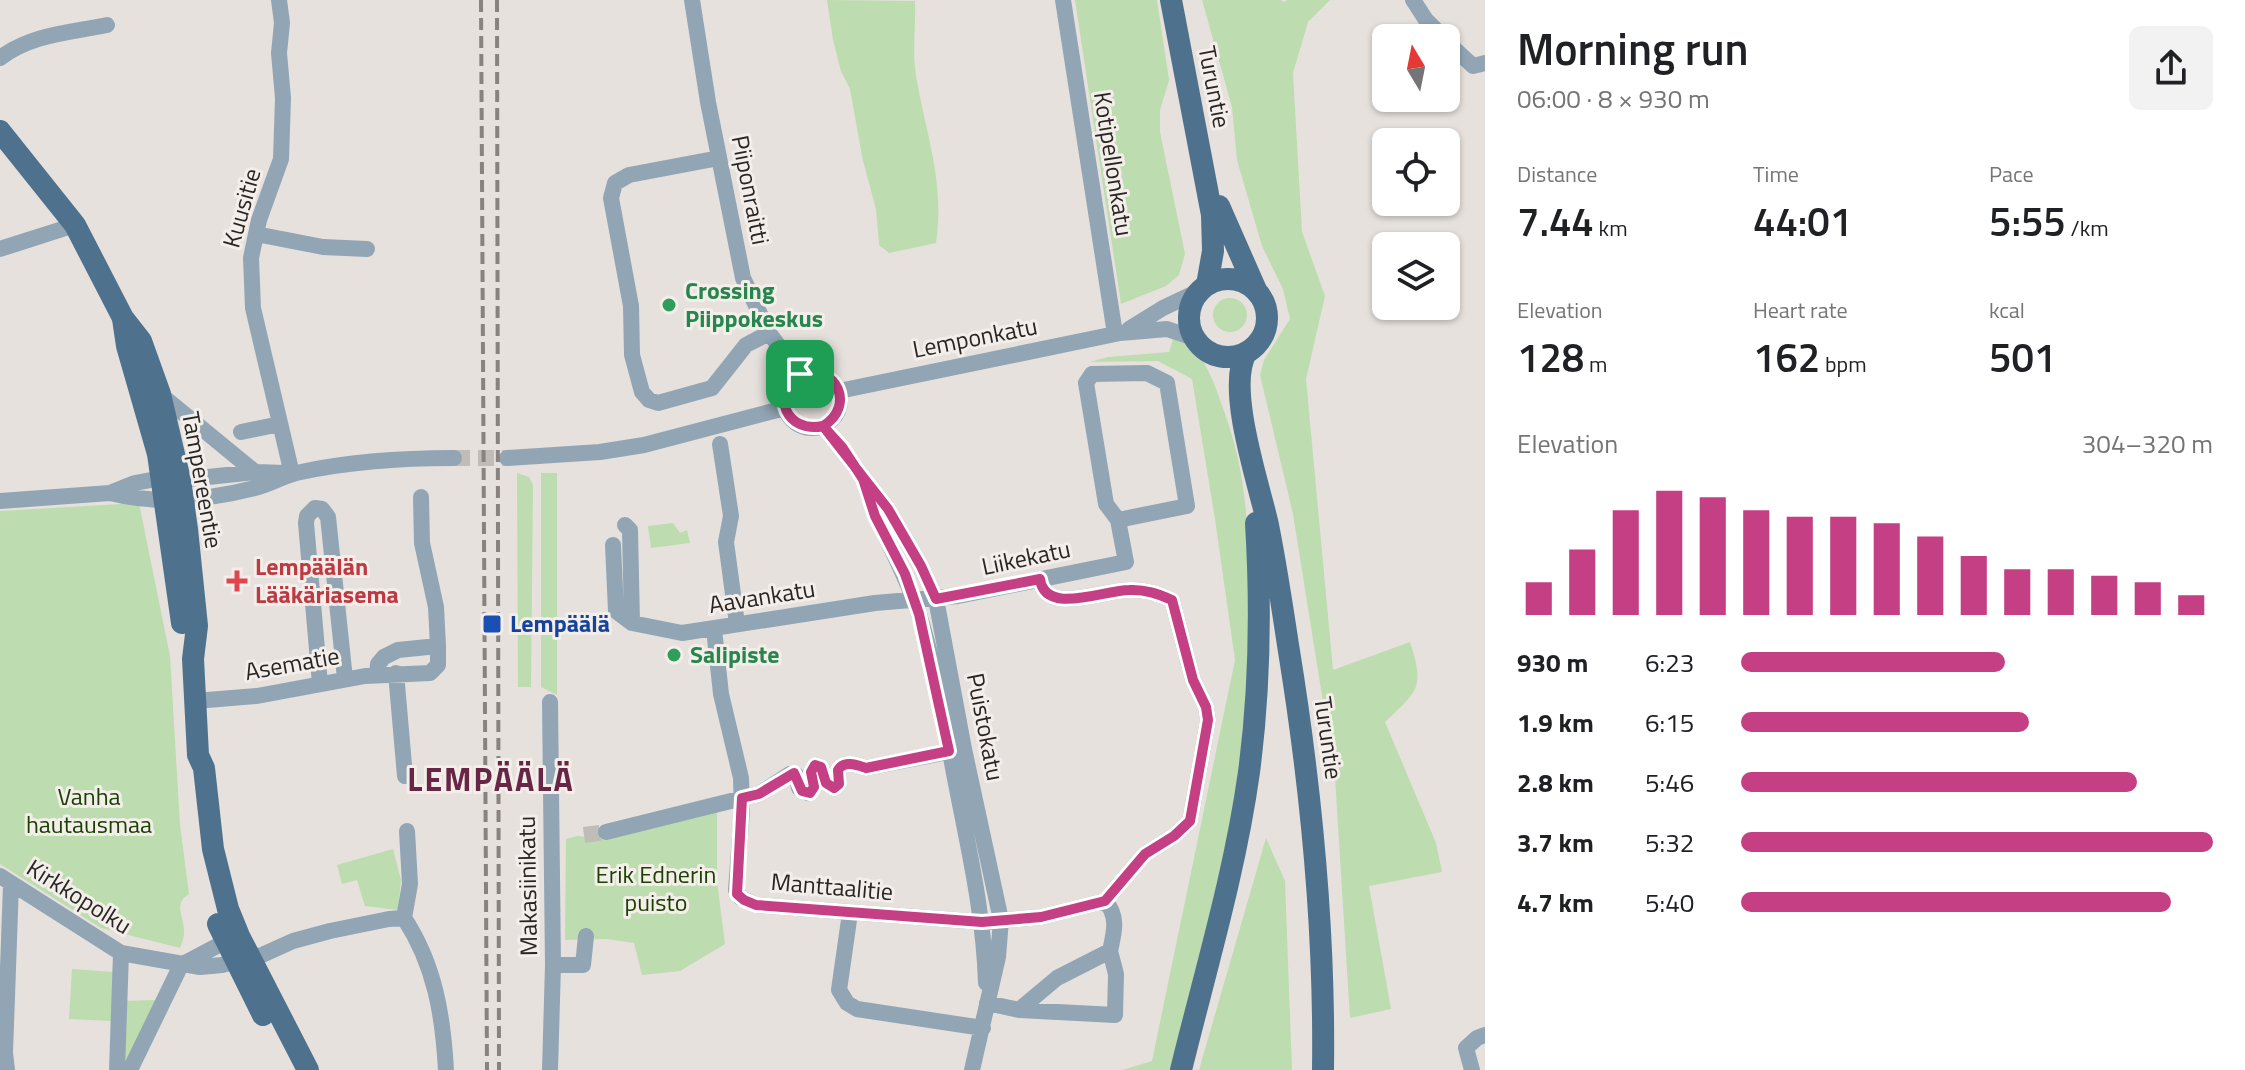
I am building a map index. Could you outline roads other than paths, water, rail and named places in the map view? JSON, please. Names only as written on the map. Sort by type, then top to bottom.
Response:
[{"type":"main road","name":"Turuntie","points":[[1171,0],[1208,183],[1214,232],[1212,267],[1204,288]]},
{"type":"main road","name":"Tampereentie","points":[[0,131],[75,225],[123,318],[141,341],[160,394],[197,626],[193,659],[198,755],[204,768],[213,849],[231,938],[291,1070]]},
{"type":"main road","name":"Turuntie","points":[[1208,183],[1256,290]]},
{"type":"main road","points":[[1232,279],[1245,282],[1256,290],[1264,300],[1268,313],[1263,338],[1246,353],[1230,358],[1202,346],[1189,318],[1191,305],[1204,288],[1219,280],[1232,279]]},
{"type":"main road","name":"Tampereentie","points":[[123,318],[127,346],[158,454],[173,489]]},
{"type":"main road","name":"Turuntie","points":[[1202,346],[1243,417]]},
{"type":"main road","name":"Turuntie","points":[[1246,353],[1239,367],[1243,417],[1275,557],[1307,770],[1324,984],[1323,1070]]},
{"type":"main road","points":[[1181,1070],[1233,860],[1249,773],[1260,624],[1249,446]]},
{"type":"main road","name":"Tampereentie","points":[[242,960],[308,1070]]},
{"type":"street","name":"Kuusitie","points":[[279,0],[283,98],[281,159],[251,258],[253,308],[292,474]]},
{"type":"street","name":"Piiponraitti","points":[[692,0],[743,278],[769,333],[800,374]]},
{"type":"street","name":"Kotipellonkatu","points":[[1063,0],[1118,334]]},
{"type":"street","points":[[1413,0],[1430,24]]},
{"type":"street","points":[[0,58],[17,46],[35,39],[107,25]]},
{"type":"street","points":[[1460,53],[1473,66],[1485,63]]},
{"type":"street","points":[[719,158],[629,175],[615,183],[611,198],[631,306],[632,355],[642,392],[649,400],[658,403],[712,388],[746,345],[769,333]]},
{"type":"street","points":[[0,249],[75,225]]},
{"type":"street","points":[[256,234],[323,247],[367,249]]},
{"type":"street","name":"Lemponkatu","points":[[1118,334],[1204,288]]},
{"type":"street","name":"Lemponkatu","points":[[839,391],[1118,334],[1167,329],[1202,346]]},
{"type":"street","points":[[810,372],[828,376],[839,391],[839,408],[830,422],[823,426],[814,428],[796,423],[785,408],[785,392],[800,374],[810,372]]},
{"type":"street","points":[[1147,373],[1167,383],[1187,506],[1118,520],[1106,504],[1086,383],[1092,374],[1147,373]]},
{"type":"street","points":[[160,394],[255,472]]},
{"type":"street","points":[[507,458],[600,452],[644,445],[785,408]]},
{"type":"street","points":[[241,432],[280,424]]},
{"type":"street","name":"Puistokatu","points":[[823,426],[888,509],[936,599],[982,922],[987,1003]]},
{"type":"street","points":[[720,444],[731,516],[726,542],[737,624]]},
{"type":"street","points":[[173,489],[257,487],[292,474],[340,464],[454,458]]},
{"type":"street","points":[[0,501],[110,493],[145,500],[173,489],[255,472],[292,474]]},
{"type":"street","name":"Puistokatu","points":[[863,479],[875,516],[905,574],[914,599],[1001,920],[998,957],[972,1070]]},
{"type":"street","points":[[377,674],[378,664],[390,653],[438,646],[436,607],[422,543],[421,497]]},
{"type":"street","points":[[320,684],[306,523],[307,516],[315,508],[322,509],[328,517],[345,679]]},
{"type":"street","name":"Liikekatu","points":[[936,599],[1126,562],[1118,520]]},
{"type":"street","points":[[625,525],[630,530],[632,623]]},
{"type":"street","points":[[613,545],[616,611],[632,623]]},
{"type":"street","points":[[987,1003],[1019,1010],[1070,1010],[1115,1015],[1116,974],[1110,951],[1116,927],[1110,906],[1105,901],[1145,854],[1174,836],[1190,821],[1208,720],[1206,707],[1193,680],[1172,600],[1145,591],[1130,590],[1065,600],[1050,598],[1041,588],[1040,579]]},
{"type":"street","name":"Aavankatu","points":[[632,623],[682,633],[875,603],[936,599]]},
{"type":"street","name":"Manttaalitie","points":[[714,629],[721,694],[740,771],[742,798],[736,890],[741,898],[756,905],[982,922],[1041,917],[1105,901]]},
{"type":"street","name":"Asematie","points":[[195,701],[257,696],[377,674],[430,673],[438,665],[438,646]]},
{"type":"street","points":[[396,673],[405,776]]},
{"type":"street","name":"Makasiinikatu","points":[[550,702],[553,965],[550,1070]]},
{"type":"street","points":[[606,832],[759,794],[794,773],[802,791],[810,793],[814,787],[811,772],[815,765],[821,767],[826,783],[834,788],[839,784],[838,770],[842,765],[854,764],[866,768],[957,750]]},
{"type":"street","points":[[407,831],[410,884],[404,918],[434,981],[442,1011],[446,1070]]},
{"type":"street","points":[[6,880],[7,1070]]},
{"type":"street","name":"Kirkkopolku","points":[[6,880],[121,953],[181,965],[206,967],[242,960],[330,931],[404,918]]},
{"type":"street","points":[[850,913],[839,990],[847,1003],[857,1009],[983,1028]]},
{"type":"street","points":[[553,965],[583,965],[586,936]]},
{"type":"street","points":[[130,1070],[181,965],[231,938]]},
{"type":"street","points":[[1019,1010],[1057,978],[1110,951]]},
{"type":"street","points":[[117,1070],[121,953]]},
{"type":"street","points":[[1472,1070],[1466,1048],[1485,1035]]},
{"type":"street","name":"Puistokatu","points":[[978,1052],[980,1070]]},
{"type":"tunnel","points":[[454,458],[507,458]]},
{"type":"tunnel","points":[[584,835],[606,832]]},
{"type":"railway","points":[[481,0],[487,1070]]},
{"type":"railway","points":[[497,0],[499,1070]]},
{"type":"place","name":"Crossing Piippokeskus","points":[[669,305]]},
{"type":"place","name":"Lempäälän Lääkäriasema","points":[[237,581]]},
{"type":"place","name":"Lempäälä","points":[[492,624]]},
{"type":"place","name":"Salipiste","points":[[674,655]]},
{"type":"district","name":"LEMPÄÄLÄ","points":[[491,780]]},
{"type":"park label","name":"Vanha hautausmaa","points":[[89,811]]},
{"type":"park label","name":"Erik Ednerin puisto","points":[[656,889]]}]
